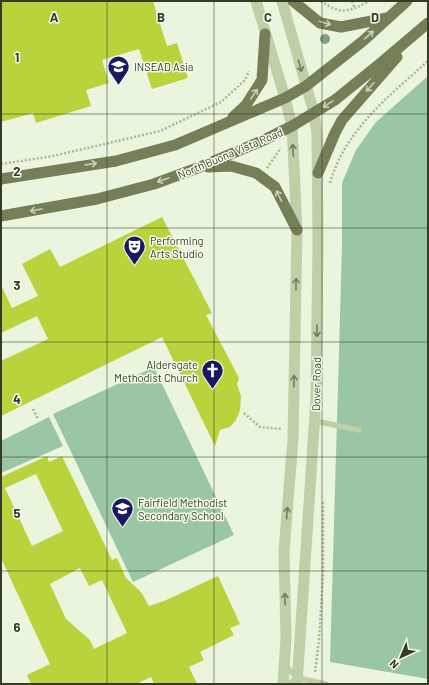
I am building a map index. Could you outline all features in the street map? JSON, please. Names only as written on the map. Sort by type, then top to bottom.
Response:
[{"type":"main road","points":[[293,1],[320,23],[341,27],[390,17]]},
{"type":"main road","points":[[1,179],[116,161],[175,145],[285,98],[306,86],[363,40],[407,1]]},
{"type":"main road","points":[[318,173],[342,120],[426,25]]},
{"type":"main road","name":"North Buona Vista Road","points":[[1,216],[98,199],[154,184],[200,168],[264,140],[292,126],[341,95],[426,25]]},
{"type":"main road","points":[[227,122],[246,105],[262,80],[265,34]]},
{"type":"main road","points":[[200,168],[231,166],[256,173],[275,187],[296,230]]},
{"type":"street","name":"Dover Road","points":[[256,1],[292,126],[296,230],[293,439],[284,551],[286,638],[283,684]]},
{"type":"street","name":"Dover Road","points":[[282,1],[314,113],[317,134],[318,173],[315,421],[294,682]]},
{"type":"lane","points":[[315,421],[359,430]]},
{"type":"lane","points":[[284,663],[294,682],[326,684]]},
{"type":"path","points":[[321,1],[328,6],[344,11],[355,9],[369,1]]},
{"type":"path","points":[[352,1],[355,9]]},
{"type":"path","points":[[349,143],[353,135],[375,108],[428,61]]},
{"type":"path","points":[[1,164],[53,156],[160,131],[221,102],[245,80],[249,72]]},
{"type":"path","points":[[266,168],[281,147]]},
{"type":"path","points":[[33,409],[38,419]]},
{"type":"path","points":[[244,413],[260,427],[284,430]]},
{"type":"green space","points":[[428,76],[428,679],[330,662],[342,247],[342,183],[356,150],[376,122]]},
{"type":"green space","points":[[154,367],[234,535],[133,582],[53,414]]},
{"type":"green space","points":[[49,417],[63,446],[1,473],[1,441]]},
{"type":"building","points":[[1,1],[153,1],[167,46],[177,43],[188,78],[152,89],[139,49],[102,60],[109,83],[86,90],[91,106],[36,123],[33,113],[1,122]]},
{"type":"building","points":[[162,217],[212,313],[206,315],[239,378],[237,384],[241,396],[240,410],[236,420],[230,427],[220,430],[215,446],[162,337],[1,416],[1,361],[48,339],[37,316],[1,333],[1,285],[12,308],[38,296],[22,264],[50,249],[60,267]]},
{"type":"building","points":[[47,456],[49,462],[62,456],[112,560],[117,558],[126,578],[141,592],[149,606],[164,601],[218,576],[240,624],[230,628],[234,635],[200,652],[204,660],[189,667],[197,684],[154,684],[151,677],[136,684],[31,684],[27,675],[50,664],[1,558],[1,477]],"holes":[[[36,474],[63,531],[32,546],[5,488]],[[80,568],[89,586],[102,580],[127,633],[94,649],[90,640],[66,619],[50,584]]]},
{"type":"place","name":"INSEAD Asia","points":[[118,86]]},
{"type":"place","name":"Performing Arts Studio","points":[[135,266]]},
{"type":"place","name":"Aldersgate Methodist Church","points":[[213,390]]},
{"type":"place","name":"Fairfield Methodist Secondary School","points":[[123,528]]}]
